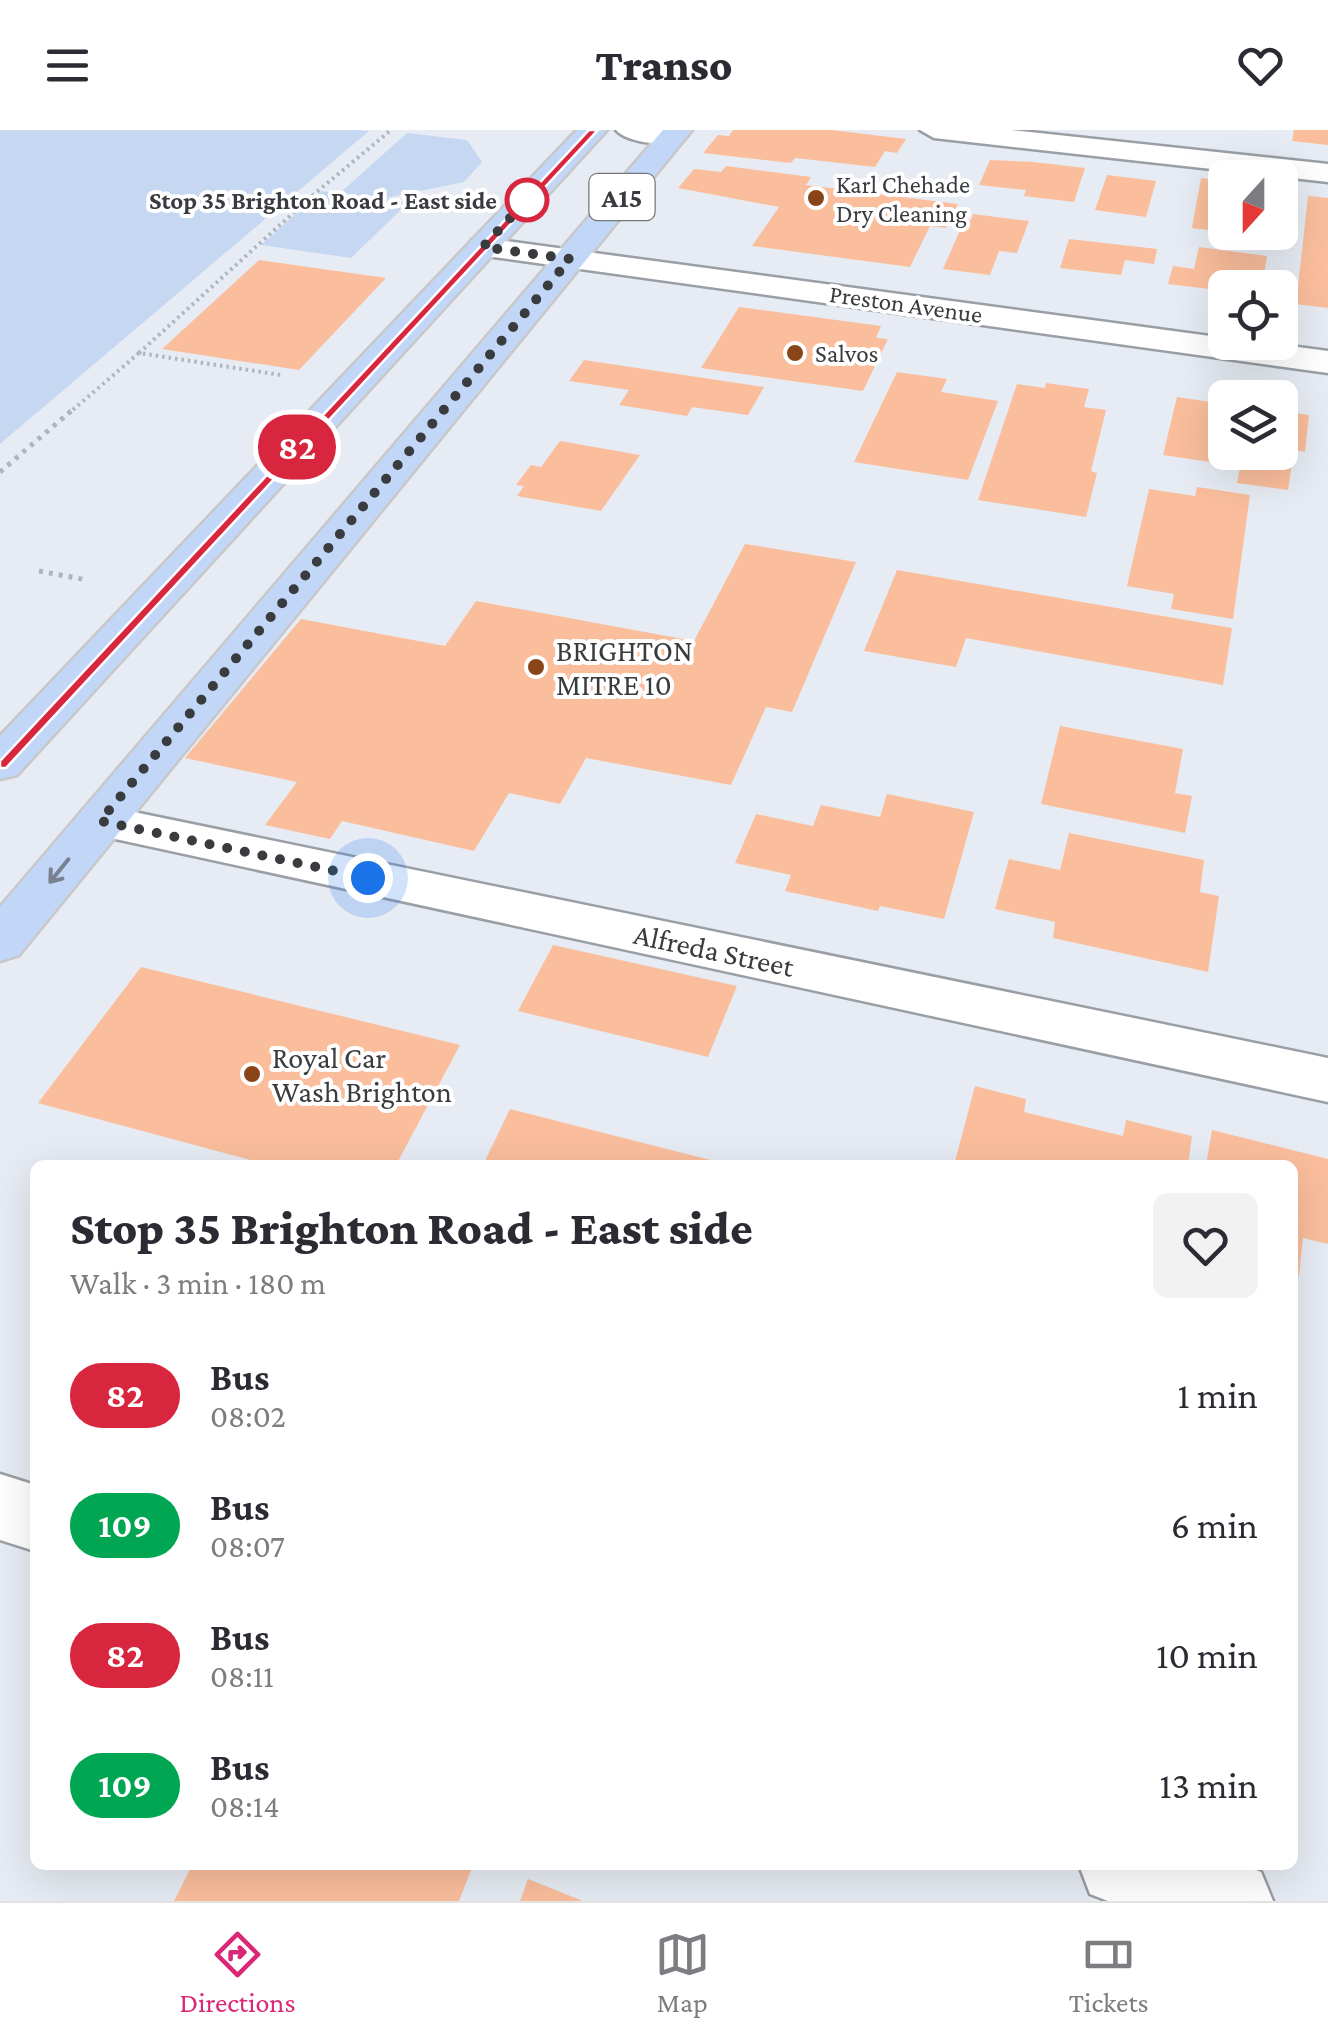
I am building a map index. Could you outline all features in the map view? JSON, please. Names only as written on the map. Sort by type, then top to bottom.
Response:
[{"type":"main road","name":"A15","points":[[0,764],[593,130]]},
{"type":"main road","name":"A15","points":[[0,942],[676,132]]},
{"type":"street","points":[[630,130],[676,132]]},
{"type":"street","points":[[934,130],[1328,173]]},
{"type":"street","name":"Preston Avenue","points":[[483,247],[1328,362]]},
{"type":"street","name":"Alfreda Street","points":[[100,821],[1328,1080]]},
{"type":"street","points":[[0,1507],[30,1516]]},
{"type":"street","points":[[1136,1870],[1232,1901]]},
{"type":"path","points":[[0,472],[139,353],[313,194],[391,130]]},
{"type":"path","points":[[139,353],[281,375]]},
{"type":"path","points":[[39,571],[103,583]]},
{"type":"shaded area","points":[[0,130],[358,130],[369,131],[0,444]]},
{"type":"shaded area","points":[[407,133],[467,140],[482,162],[464,182],[386,198],[409,202],[351,258],[261,245],[321,191],[352,195],[341,192]]},
{"type":"building","points":[[733,130],[832,130],[906,139],[897,153],[885,151],[875,167],[703,153],[718,135],[729,136]]},
{"type":"building","points":[[1294,130],[1328,130],[1328,145],[1292,141]]},
{"type":"building","points":[[990,160],[1085,168],[1074,202],[1024,196],[1026,190],[979,185]]},
{"type":"building","points":[[726,166],[811,177],[806,185],[958,204],[946,228],[930,226],[910,267],[752,246],[779,207],[678,188],[694,169],[721,172]]},
{"type":"building","points":[[1107,175],[1156,181],[1146,217],[1095,210]]},
{"type":"building","points":[[1201,178],[1208,179],[1208,230],[1192,228]]},
{"type":"building","points":[[1308,196],[1328,198],[1328,308],[1298,304]]},
{"type":"building","points":[[973,214],[1029,221],[1017,253],[999,251],[990,275],[943,269],[965,219],[971,220]]},
{"type":"building","points":[[1069,239],[1157,249],[1154,264],[1125,260],[1121,275],[1060,268]]},
{"type":"building","points":[[1199,247],[1267,256],[1265,270],[1208,270],[1208,289],[1168,284],[1173,266],[1194,269]]},
{"type":"building","points":[[259,260],[386,278],[299,370],[162,349]]},
{"type":"building","name":"Salvos","points":[[739,307],[881,326],[876,338],[888,339],[863,391],[701,368]]},
{"type":"building","points":[[584,360],[764,387],[748,415],[692,407],[687,416],[619,405],[629,390],[569,381]]},
{"type":"building","points":[[897,372],[947,379],[941,392],[998,401],[968,480],[854,462]]},
{"type":"building","points":[[1046,383],[1089,389],[1084,407],[1106,410],[1091,471],[1097,473],[1086,517],[978,500],[1017,384],[1045,388]]},
{"type":"building","points":[[1177,397],[1208,402],[1208,462],[1163,455]]},
{"type":"building","points":[[1298,413],[1309,415],[1305,452],[1298,451]]},
{"type":"building","points":[[560,441],[640,455],[601,511],[517,496],[524,486],[516,485],[531,465],[541,467]]},
{"type":"building","points":[[1240,470],[1291,470],[1288,490],[1237,483]]},
{"type":"building","points":[[1197,487],[1250,495],[1233,619],[1171,609],[1174,594],[1127,586],[1149,489],[1195,496]]},
{"type":"building","name":"BRIGHTON MITRE 10","points":[[745,544],[856,562],[792,712],[766,707],[731,785],[586,758],[560,804],[509,793],[474,851],[342,821],[330,839],[265,825],[297,782],[185,758],[301,619],[445,646],[476,601],[694,641]]},
{"type":"building","points":[[897,570],[1232,628],[1223,685],[966,638],[956,667],[864,651]]},
{"type":"building","points":[[1060,726],[1183,749],[1175,793],[1192,796],[1185,833],[1041,804]]},
{"type":"building","points":[[887,794],[974,812],[944,919],[880,906],[878,911],[785,891],[791,875],[735,863],[756,814],[813,826],[821,805],[880,817]]},
{"type":"building","points":[[1069,833],[1204,860],[1200,892],[1219,896],[1208,972],[1053,938],[1055,922],[995,909],[1009,859],[1060,870]]},
{"type":"building","points":[[553,945],[737,986],[708,1057],[518,1011]]},
{"type":"building","name":"Royal Car Wash Brighton","points":[[141,967],[460,1045],[399,1160],[250,1160],[38,1103]]},
{"type":"building","points":[[975,1086],[1026,1099],[1024,1112],[1123,1136],[1126,1120],[1192,1136],[1189,1160],[955,1160]]},
{"type":"building","points":[[510,1109],[710,1160],[485,1160]]},
{"type":"building","points":[[1212,1130],[1328,1159],[1328,1244],[1303,1238],[1299,1276],[1298,1160],[1207,1160]]},
{"type":"building","points":[[190,1870],[471,1870],[459,1901],[174,1901]]},
{"type":"building","points":[[528,1879],[583,1901],[520,1901]]},
{"type":"bus line","name":"82","points":[[0,764],[593,130]]},
{"type":"place","name":"Karl Chehade Dry Cleaning","points":[[816,198]]},
{"type":"place","name":"Stop 35 Brighton Road - East side","points":[[527,200]]},
{"type":"place","name":"Salvos","points":[[795,353]]},
{"type":"place","name":"BRIGHTON MITRE 10","points":[[536,667]]},
{"type":"place","name":"Royal Car Wash Brighton","points":[[252,1074]]},
{"type":"route","points":[[368,878],[100,821],[570,259],[483,247],[527,200]]}]
